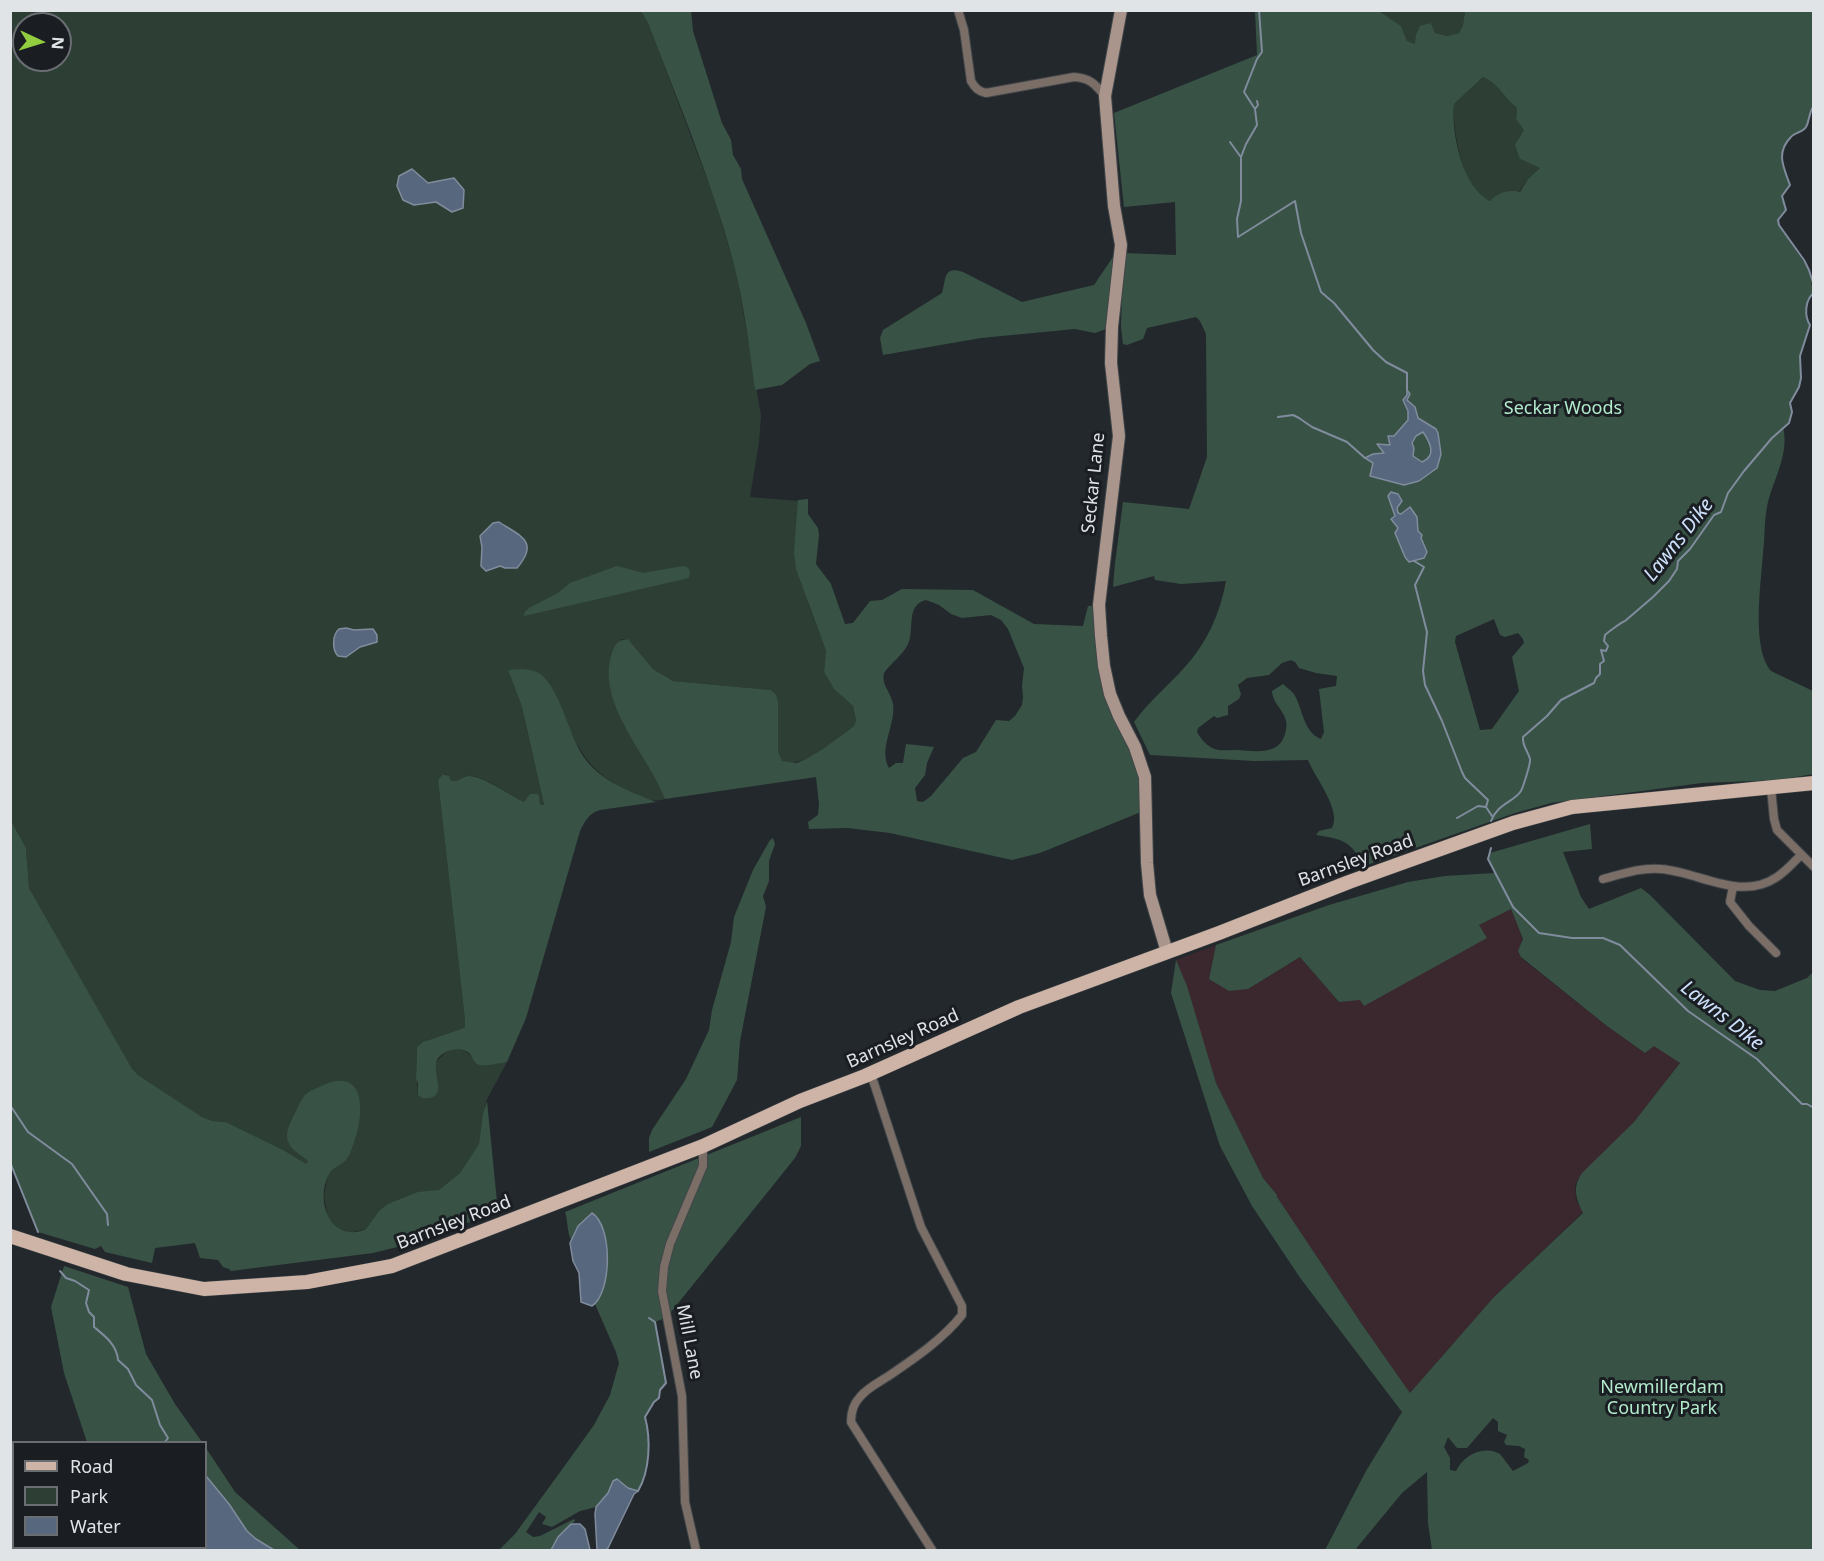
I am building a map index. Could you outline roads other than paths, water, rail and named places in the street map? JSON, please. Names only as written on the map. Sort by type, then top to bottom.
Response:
[{"type":"main road","name":"Barnsley Road","points":[[10,1236],[126,1274],[204,1289],[307,1282],[392,1266],[703,1146],[800,1101],[871,1074],[1019,1007],[1349,882],[1543,813],[1572,807],[1814,783]]},
{"type":"street","points":[[958,10],[964,30],[971,81],[980,91],[986,93],[1074,77],[1087,78],[1095,83],[1105,96]]},
{"type":"street","name":"Seckar Lane","points":[[1121,10],[1105,96],[1113,206],[1121,245],[1112,334],[1112,363],[1119,436],[1099,605],[1104,666],[1110,694],[1136,747],[1145,777],[1150,895],[1167,952]]},
{"type":"street","points":[[1771,788],[1774,819],[1778,830],[1814,867]]},
{"type":"street","points":[[1603,879],[1631,871],[1664,869],[1686,873],[1725,886],[1760,884],[1780,874],[1801,855]]},
{"type":"street","points":[[1733,886],[1730,903],[1749,926],[1776,952]]},
{"type":"street","points":[[871,1074],[921,1227],[962,1306],[962,1315],[951,1329],[891,1375],[868,1388],[855,1404],[850,1422],[932,1551]]},
{"type":"street","name":"Mill Lane","points":[[696,1551],[685,1502],[682,1396],[662,1291],[664,1267],[670,1244],[703,1166],[703,1146]]},
{"type":"water","points":[[412,169],[428,183],[454,178],[464,190],[463,208],[452,212],[436,202],[414,205],[403,200],[397,186],[399,176]]},
{"type":"water","points":[[1407,390],[1410,394],[1407,400],[1415,407],[1418,418],[1436,429],[1441,454],[1437,468],[1419,481],[1404,485],[1370,476],[1373,463],[1365,458],[1373,454],[1384,453],[1377,444],[1390,445],[1388,436],[1394,436],[1408,420],[1408,411],[1403,400],[1407,395]],"holes":[[[1423,432],[1430,444],[1431,453],[1422,462],[1413,456],[1412,443],[1416,436]]]},
{"type":"water","points":[[1391,492],[1398,494],[1402,501],[1397,508],[1398,513],[1401,514],[1410,507],[1417,517],[1418,531],[1422,535],[1421,538],[1427,552],[1424,558],[1409,562],[1405,557],[1395,533],[1398,528],[1391,519],[1395,516],[1388,496]]},
{"type":"water","points":[[499,522],[524,540],[527,551],[517,568],[500,566],[486,571],[481,566],[480,536],[493,523]]},
{"type":"water","points":[[339,629],[373,629],[377,635],[377,642],[360,647],[346,657],[338,656],[334,646],[335,635]]},
{"type":"water","points":[[592,1213],[599,1220],[604,1231],[607,1260],[603,1288],[599,1299],[592,1306],[581,1302],[579,1273],[573,1261],[570,1243],[578,1226]]},
{"type":"water","points":[[207,1477],[247,1531],[274,1550],[171,1550],[207,1549]]},
{"type":"water","points":[[617,1479],[628,1488],[638,1491],[634,1494],[608,1548],[597,1550],[596,1507],[608,1493],[613,1481]]},
{"type":"water","points":[[571,1524],[580,1524],[585,1529],[590,1550],[551,1550],[558,1537]]},
{"type":"waterway","points":[[1259,10],[1262,52],[1244,92],[1255,109],[1257,125],[1241,157],[1238,237],[1295,201],[1301,233],[1321,292],[1334,303],[1373,350],[1386,362],[1407,373],[1407,390]]},
{"type":"waterway","points":[[1255,109],[1258,105],[1257,101]]},
{"type":"waterway","name":"Lawns Dike","points":[[1814,105],[1806,127],[1793,135],[1783,149],[1783,167],[1790,185],[1782,196],[1786,210],[1778,220],[1779,225],[1804,260],[1814,286]]},
{"type":"waterway","points":[[1230,142],[1240,156]]},
{"type":"waterway","name":"Lawns Dike","points":[[1491,821],[1498,810],[1518,795],[1522,789],[1530,761],[1523,737],[1561,700],[1594,683],[1600,674],[1600,664],[1604,661],[1601,650],[1606,651],[1608,646],[1604,641],[1605,635],[1625,621],[1669,581],[1677,569],[1678,561],[1690,549],[1714,515],[1721,512],[1728,493],[1744,471],[1772,438],[1789,423],[1792,412],[1790,403],[1801,378],[1800,356],[1810,325],[1806,308],[1814,293]]},
{"type":"waterway","points":[[1278,417],[1293,415],[1312,427],[1347,442],[1365,458]]},
{"type":"waterway","points":[[1414,561],[1424,567],[1415,585],[1427,632],[1423,671],[1425,685],[1465,778],[1488,800],[1486,807],[1492,816]]},
{"type":"waterway","points":[[1457,818],[1478,806],[1486,807]]},
{"type":"waterway","name":"Lawns Dike","points":[[1491,848],[1488,859],[1513,907],[1539,933],[1572,938],[1603,938],[1620,945],[1688,1011],[1757,1059],[1802,1104],[1814,1108]]},
{"type":"waterway","points":[[10,1105],[28,1132],[72,1164],[107,1214],[108,1225]]},
{"type":"waterway","points":[[10,1162],[38,1232]]},
{"type":"waterway","points":[[60,1271],[66,1278],[89,1290],[86,1303],[89,1312],[94,1317],[94,1327],[110,1341],[118,1360],[128,1369],[136,1385],[152,1400],[160,1425],[168,1438],[166,1441]]},
{"type":"waterway","points":[[638,1491],[645,1474],[648,1455],[645,1417],[659,1398],[660,1390],[666,1383],[655,1322],[649,1318]]},
{"type":"park label","name":"Seckar Woods","points":[[1563,409]]},
{"type":"park label","name":"Newmillerdam Country Park","points":[[1662,1398]]}]
